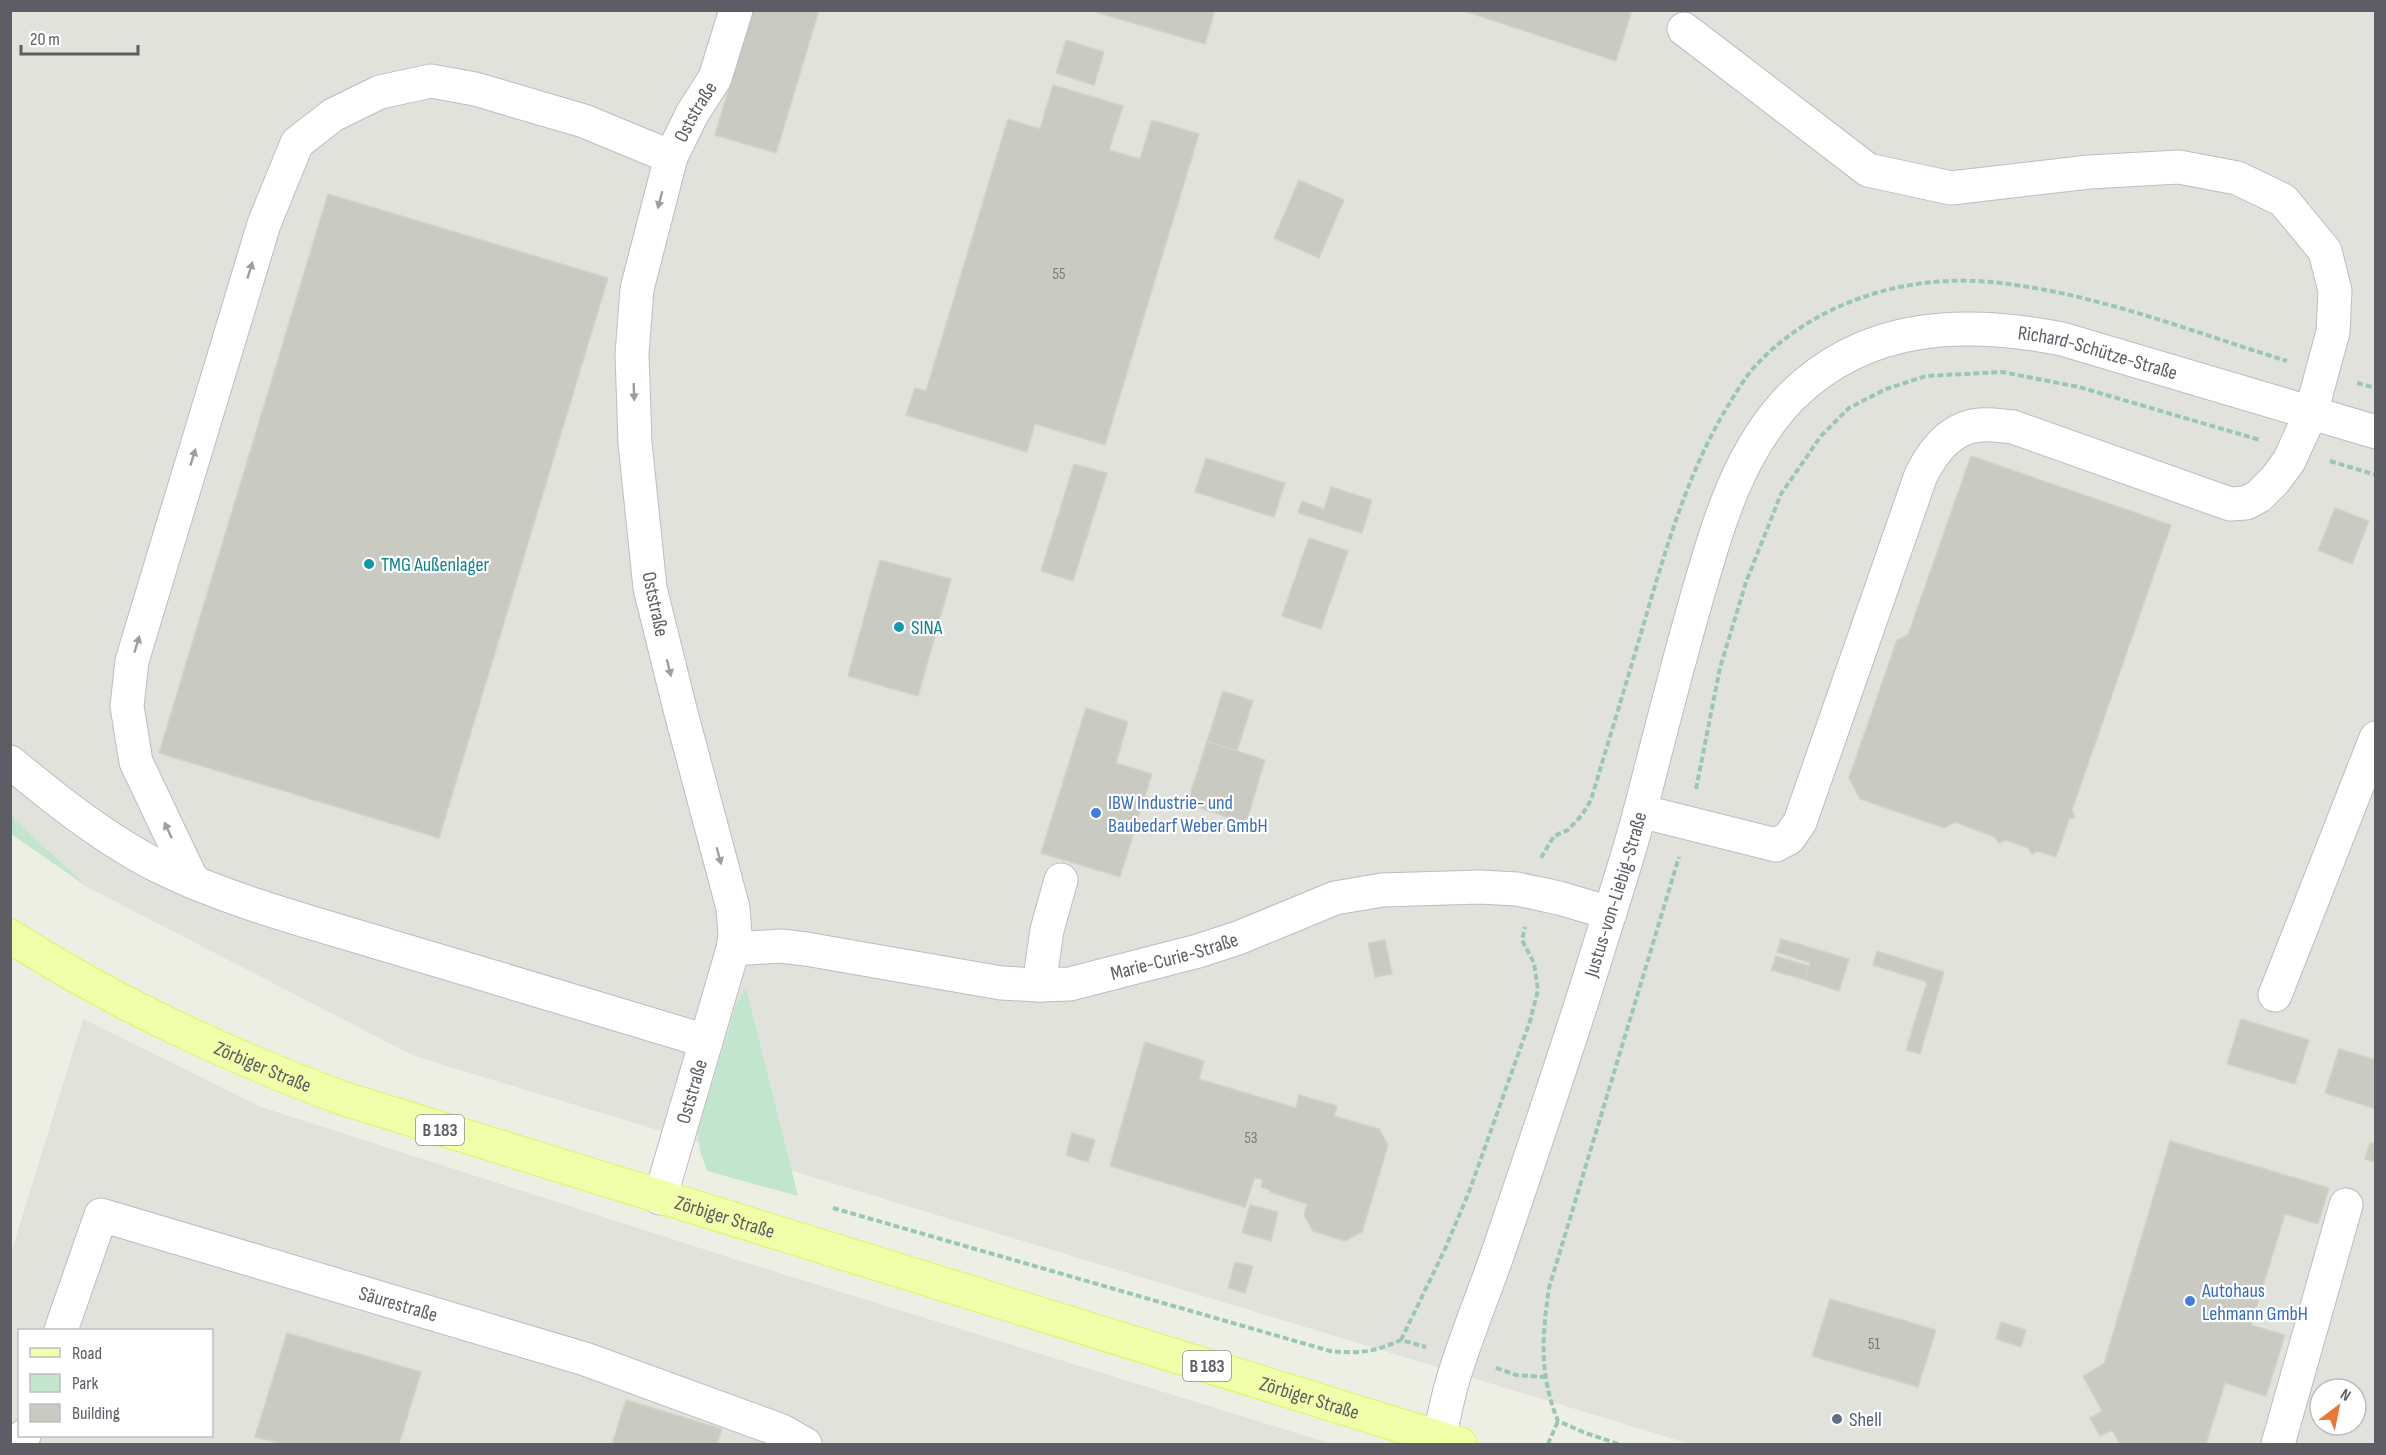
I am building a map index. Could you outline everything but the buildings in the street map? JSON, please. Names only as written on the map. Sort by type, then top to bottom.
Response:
[{"type":"main road","name":"Zörbiger Straße","points":[[10,936],[156,1018],[278,1074],[409,1120],[1446,1442]]},
{"type":"street","name":"Oststraße","points":[[660,1198],[733,949],[735,935],[733,908],[650,588],[635,443],[632,354],[637,289],[671,157],[692,114],[715,78],[736,10]]},
{"type":"street","points":[[1640,811],[1776,845],[1789,838],[1800,822],[1921,475],[1930,456],[1958,431],[1979,425],[2013,427],[2230,504],[2246,503],[2259,496],[2289,461],[2311,412],[2333,332],[2335,291],[2325,251],[2283,200],[2237,178],[2179,167],[2089,172],[1951,188],[1868,170],[1684,29]]},
{"type":"street","points":[[193,882],[136,762],[127,706],[132,662],[264,224],[297,143],[333,115],[380,92],[431,81],[476,89],[584,121],[671,157]]},
{"type":"street","name":"Richard-Schütze-Straße","points":[[1821,371],[1880,342],[1911,333],[1981,327],[2021,331],[2062,339],[2376,432]]},
{"type":"street","name":"Justus-von-Liebig-Straße","points":[[1446,1442],[1453,1381],[1563,1060],[1610,913],[1640,811],[1671,687],[1712,548],[1739,473],[1767,426],[1792,397],[1821,371]]},
{"type":"street","points":[[2275,995],[2376,738]]},
{"type":"street","points":[[10,762],[48,793],[108,835],[156,865],[193,882],[294,917],[706,1041]]},
{"type":"street","points":[[1039,985],[1047,930],[1061,880]]},
{"type":"street","name":"Marie-Curie-Straße","points":[[733,949],[781,946],[1001,983],[1070,984],[1198,951],[1238,938],[1335,898],[1382,890],[1480,887],[1532,892],[1610,913]]},
{"type":"street","points":[[2278,1444],[2346,1205]]},
{"type":"street","name":"Säurestraße","points":[[61,1329],[101,1215],[585,1359],[782,1431],[805,1444]]},
{"type":"path","points":[[1401,1340],[1445,1249],[1469,1192],[1530,1021],[1538,990],[1534,963],[1522,940],[1543,854],[1554,836],[1568,830],[1582,815],[1591,800],[1665,553],[1699,461],[1736,392],[1759,362],[1800,330],[1834,309],[1906,285],[1947,280],[1991,282],[2097,302],[2376,388]]},
{"type":"path","points":[[827,1207],[1330,1351],[1357,1354],[1381,1349],[1401,1340],[1516,1375],[1545,1377]]},
{"type":"path","points":[[1548,1444],[1558,1420],[1583,1432],[1618,1444]]},
{"type":"shaded area","points":[[10,11],[2375,11],[2375,1444],[1690,1444],[414,1056],[89,888],[11,816]]},
{"type":"shaded area","points":[[83,1019],[261,1107],[731,1258],[1332,1444],[11,1444],[11,1253]]},
{"type":"green space","points":[[11,816],[89,888],[11,834]]},
{"type":"green space","points":[[746,989],[798,1196],[707,1171],[700,1151],[698,1130],[737,1002]]},
{"type":"place","name":"TMG Außenlager","points":[[369,564]]},
{"type":"place","name":"SINA","points":[[899,627]]},
{"type":"place","name":"IBW Industrie- und Baubedarf Weber GmbH","points":[[1096,813]]},
{"type":"place","name":"Autohaus Lehmann GmbH","points":[[2190,1301]]},
{"type":"place","name":"Shell","points":[[1837,1419]]}]
